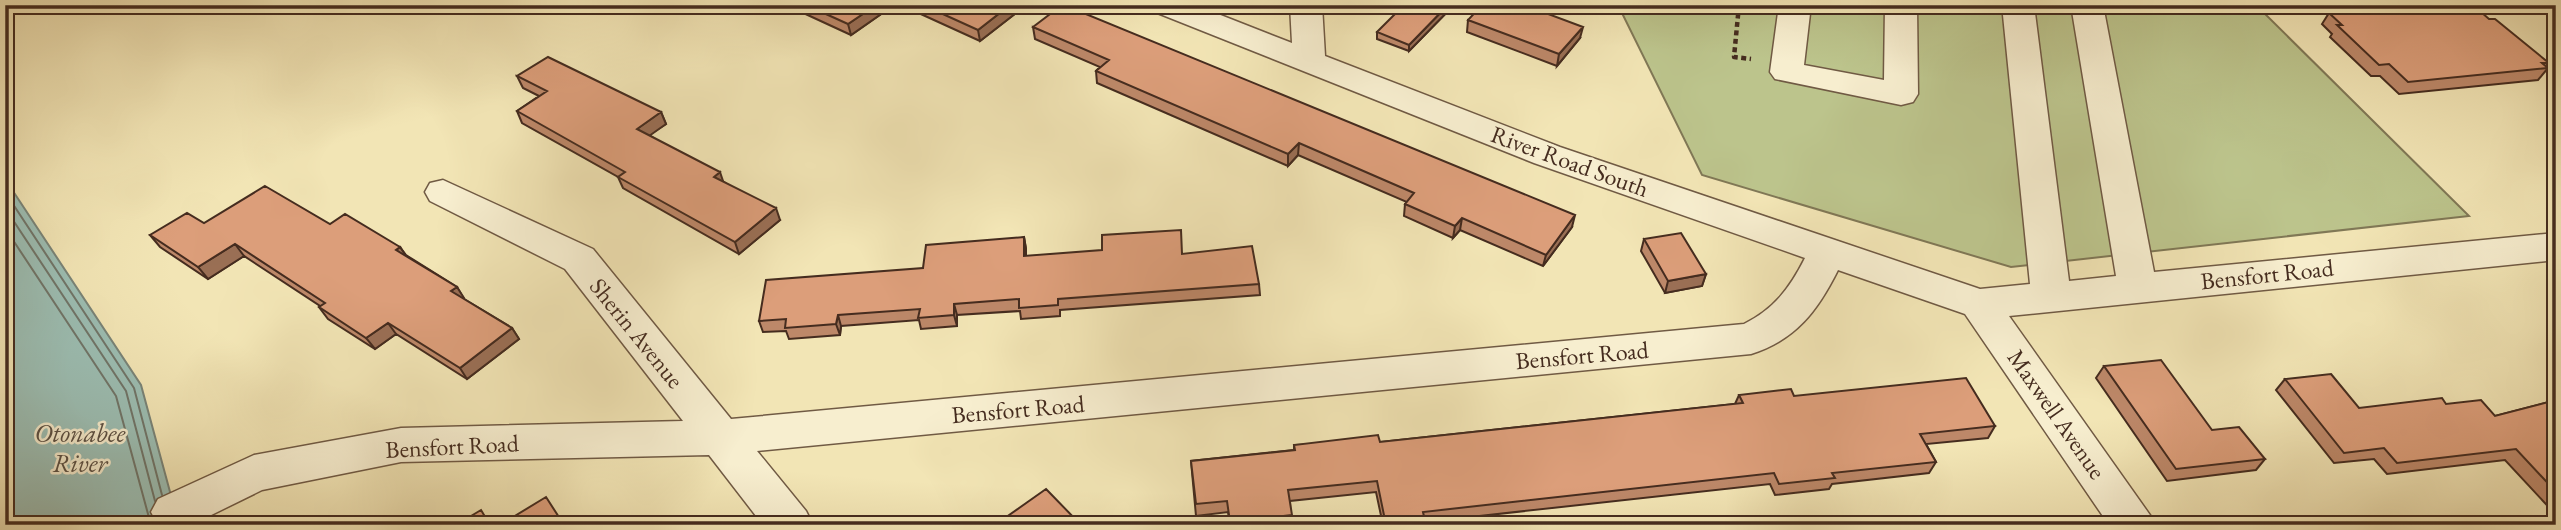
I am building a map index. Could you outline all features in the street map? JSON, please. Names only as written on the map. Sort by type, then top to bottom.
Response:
[{"type":"street","name":"River Road South","points":[[1166,5],[1548,155],[1979,304]]},
{"type":"street","points":[[1306,5],[1309,61]]},
{"type":"street","points":[[1795,5],[1787,72],[1901,93],[1901,5]]},
{"type":"street","points":[[2018,5],[2051,296]]},
{"type":"street","points":[[2087,5],[2137,287]]},
{"type":"street","name":"Sherin Avenue","points":[[443,192],[579,259],[790,525]]},
{"type":"street","name":"Bensfort Road","points":[[1979,304],[2556,246]]},
{"type":"street","name":"Bensfort Road","points":[[174,512],[254,473],[401,444],[721,437],[1751,339],[1781,325],[1797,309],[1827,252]]},
{"type":"street","name":"Maxwell Avenue","points":[[1979,304],[2134,525]]},
{"type":"green space","points":[[1618,5],[2256,5],[2469,216],[2011,267],[1702,175]]},
{"type":"water","name":"Otonabee River","points":[[5,179],[141,385],[179,525],[5,525]]},
{"type":"building","points":[[806,5],[876,5],[848,24]]},
{"type":"building","points":[[923,5],[1010,5],[978,30]]},
{"type":"building","points":[[1062,5],[1575,215],[1546,255],[1462,218],[1455,226],[1405,204],[1414,193],[1299,143],[1288,154],[1096,71],[1109,60],[1033,27]]},
{"type":"building","points":[[1404,5],[1448,5],[1409,45],[1377,32]]},
{"type":"building","points":[[1482,5],[1524,5],[1583,27],[1559,54],[1468,20]]},
{"type":"building","points":[[2403,5],[2473,5],[2489,19],[2495,19],[2549,63],[2542,63],[2548,68],[2408,82],[2389,64],[2379,65],[2337,25],[2342,25],[2329,13]]},
{"type":"building","points":[[548,57],[661,112],[637,129],[720,172],[714,177],[776,208],[735,242],[618,177],[625,172],[517,111],[547,91],[517,76]]},
{"type":"building","points":[[265,186],[330,224],[345,214],[400,247],[396,250],[457,287],[451,291],[512,328],[460,368],[388,323],[366,338],[319,307],[325,303],[235,244],[198,267],[150,235],[187,213],[204,223]]},
{"type":"building","points":[[1181,230],[1182,254],[1252,246],[1259,284],[1058,299],[1058,305],[1019,308],[1019,299],[954,304],[954,315],[918,318],[920,309],[838,315],[836,324],[785,328],[786,319],[759,321],[766,280],[923,268],[926,245],[1024,237],[1024,256],[1102,250],[1102,235]]},
{"type":"building","points":[[1681,233],[1706,274],[1668,281],[1644,239]]},
{"type":"building","points":[[2161,360],[2212,430],[2239,427],[2265,459],[2176,469],[2104,366]]},
{"type":"building","points":[[2331,374],[2359,408],[2442,398],[2446,404],[2481,400],[2495,416],[2556,400],[2556,492],[2516,449],[2397,463],[2384,448],[2344,453],[2285,379]]},
{"type":"building","points":[[1966,378],[1995,426],[1920,434],[1936,462],[1832,473],[1835,478],[1779,484],[1774,473],[1423,512],[1426,525],[1386,525],[1377,481],[1288,490],[1292,515],[1230,522],[1227,501],[1196,504],[1191,461],[1295,450],[1294,445],[1378,435],[1380,442],[1743,403],[1739,395],[1791,389],[1794,396]]},
{"type":"building","points":[[1046,489],[1081,525],[995,525]]},
{"type":"building","points":[[546,497],[564,525],[500,525]]},
{"type":"building","points":[[481,510],[490,525],[456,525]]}]
